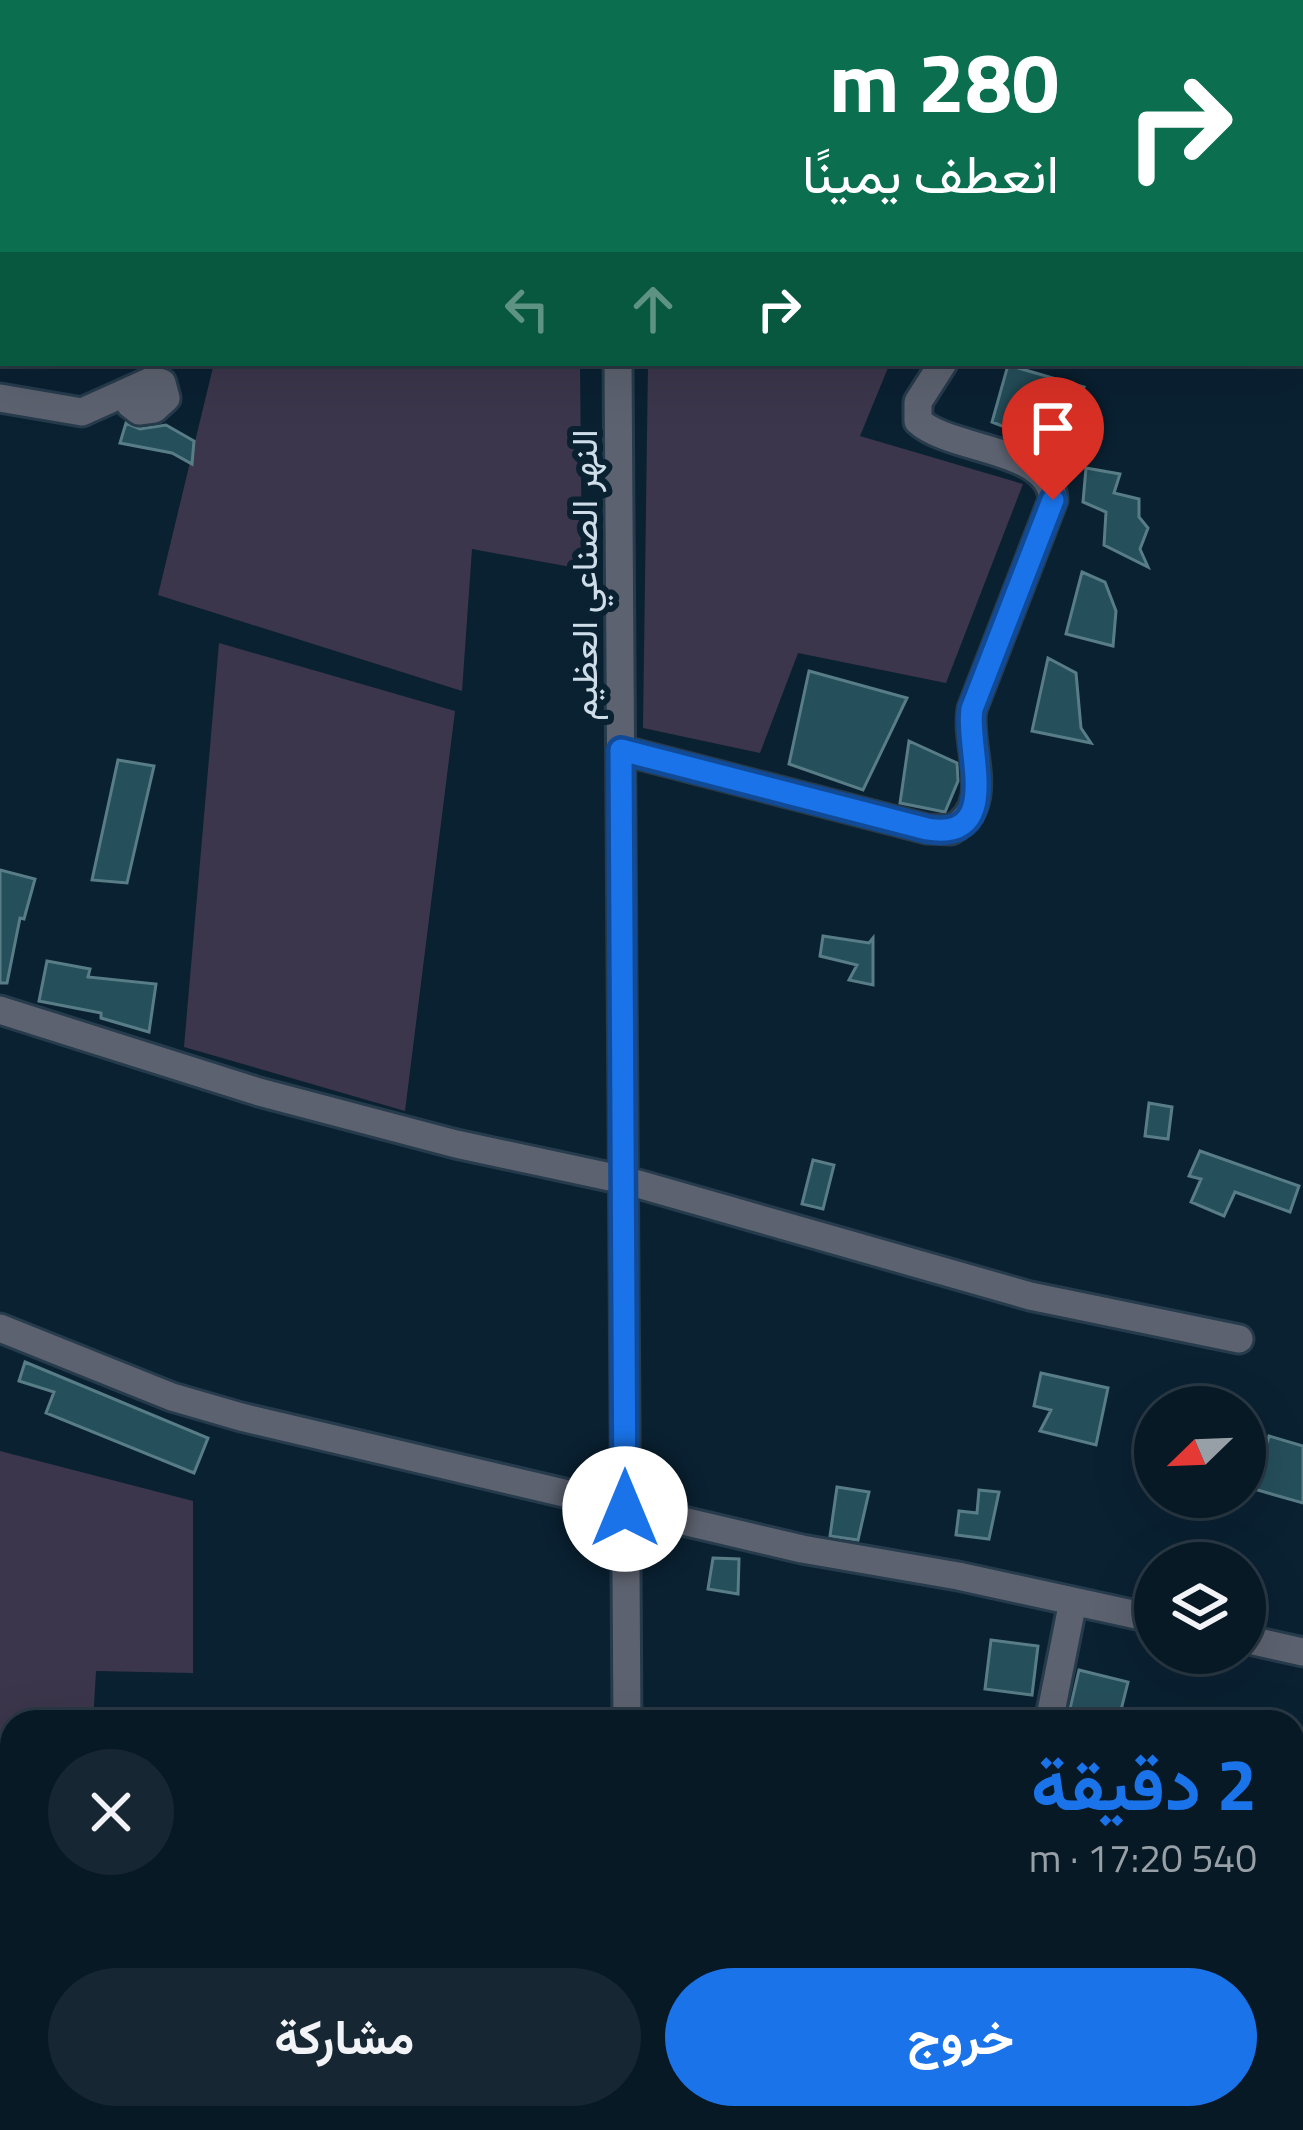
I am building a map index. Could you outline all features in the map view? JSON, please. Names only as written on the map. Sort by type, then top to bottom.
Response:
[{"type":"street","name":"النهر الصناعي العظيم","points":[[618,366],[626,1710]]},
{"type":"street","points":[[621,750],[927,829],[952,830],[970,816],[978,783],[970,734],[972,709],[1053,500],[1053,488],[1040,470],[918,421],[918,402],[942,366]]},
{"type":"street","points":[[0,398],[70,413],[94,410],[129,391]]},
{"type":"street","points":[[0,1010],[281,1098],[456,1144],[625,1180],[1030,1296],[1239,1339]]},
{"type":"street","points":[[0,1328],[218,1410],[625,1509],[1134,1614]]},
{"type":"street","points":[[1051,1710],[1073,1601]]},
{"type":"street","points":[[1266,1644],[1303,1652]]},
{"type":"shaded area","points":[[213,366],[580,366],[582,569],[472,549],[462,691],[158,595]]},
{"type":"shaded area","points":[[648,366],[889,366],[860,436],[1023,484],[946,683],[798,653],[760,753],[643,728]]},
{"type":"shaded area","points":[[219,643],[455,711],[405,1111],[184,1047]]},
{"type":"shaded area","points":[[0,1451],[193,1501],[193,1673],[96,1671],[94,1710],[0,1710]]},
{"type":"building","points":[[1008,366],[1084,387],[1064,450],[992,422]]},
{"type":"building","points":[[126,423],[140,429],[166,425],[194,441],[192,464],[172,453],[120,443]]},
{"type":"building","points":[[1086,468],[1120,474],[1114,493],[1139,499],[1139,517],[1148,528],[1140,549],[1148,567],[1104,545],[1106,512],[1083,502]]},
{"type":"building","points":[[1082,572],[1105,582],[1116,611],[1113,646],[1066,634]]},
{"type":"building","points":[[1048,658],[1076,673],[1081,728],[1091,743],[1032,731]]},
{"type":"building","points":[[809,671],[907,698],[863,790],[789,764]]},
{"type":"building","points":[[909,741],[957,763],[958,781],[945,812],[900,803]]},
{"type":"building","points":[[118,760],[154,766],[127,883],[92,880]]},
{"type":"building","points":[[0,870],[35,879],[24,919],[20,918],[7,983],[0,983]]},
{"type":"building","points":[[823,936],[869,943],[873,938],[873,985],[849,980],[857,965],[820,956]]},
{"type":"building","points":[[47,961],[90,969],[88,977],[156,984],[149,1032],[101,1018],[101,1013],[39,1001]]},
{"type":"building","points":[[1149,1103],[1172,1107],[1168,1139],[1145,1136]]},
{"type":"building","points":[[1200,1151],[1299,1186],[1290,1212],[1235,1192],[1224,1216],[1191,1202],[1201,1179],[1189,1176]]},
{"type":"building","points":[[813,1160],[834,1165],[823,1209],[802,1204]]},
{"type":"building","points":[[25,1362],[208,1438],[194,1473],[46,1413],[54,1392],[19,1381]]},
{"type":"building","points":[[1041,1373],[1108,1388],[1096,1445],[1040,1431],[1051,1410],[1034,1406]]},
{"type":"building","points":[[1269,1436],[1303,1446],[1303,1503],[1266,1492]]},
{"type":"building","points":[[837,1487],[869,1492],[858,1540],[830,1536]]},
{"type":"building","points":[[979,1490],[999,1492],[989,1539],[956,1535],[959,1511],[977,1513]]},
{"type":"building","points":[[713,1558],[739,1559],[738,1594],[708,1589]]},
{"type":"building","points":[[991,1640],[1038,1646],[1032,1695],[985,1689]]},
{"type":"building","points":[[1079,1670],[1128,1682],[1121,1710],[1070,1710]]},
{"type":"route","points":[[625,1509],[621,750],[927,829],[952,830],[961,825],[970,816],[978,783],[969,723],[972,709],[1053,500]]}]
